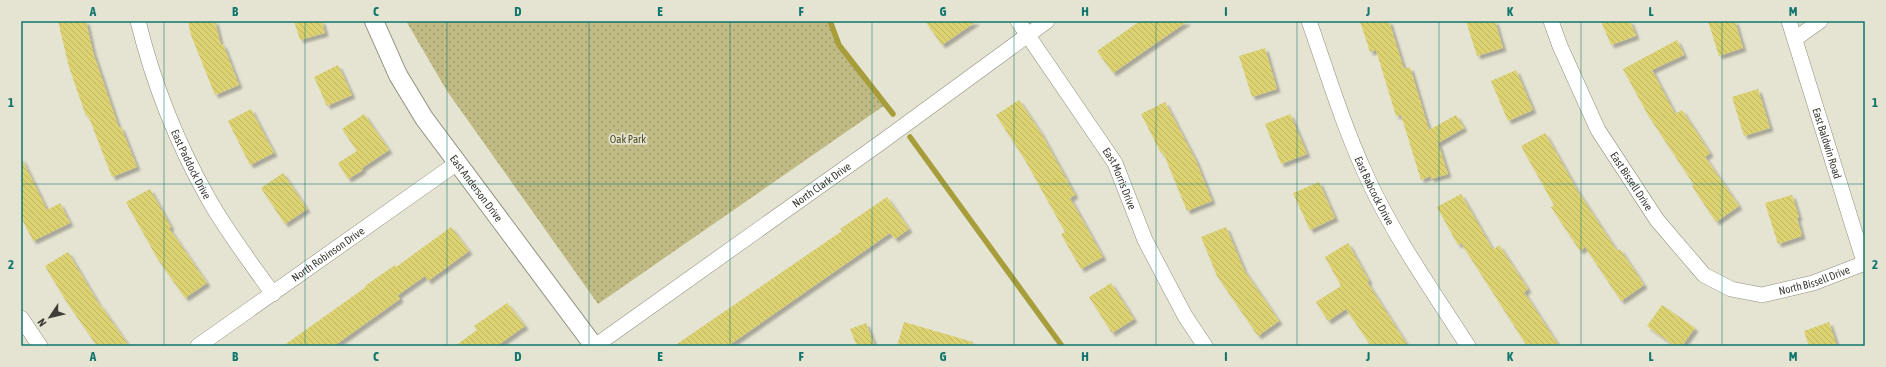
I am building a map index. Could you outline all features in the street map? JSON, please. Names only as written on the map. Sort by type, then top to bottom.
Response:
[{"type":"street","name":"East Paddock Drive","points":[[138,21],[145,50],[162,100],[191,167],[233,238],[273,294]]},
{"type":"street","name":"East Anderson Drive","points":[[374,21],[390,58],[409,95],[457,163],[594,346]]},
{"type":"street","name":"East Morris Drive","points":[[1018,21],[1115,163],[1145,240],[1182,310],[1205,346]]},
{"type":"street","name":"North Clark Drive","points":[[594,346],[883,141],[1047,21]]},
{"type":"street","name":"East Babcock Drive","points":[[1309,21],[1347,131],[1366,176],[1409,254],[1468,346]]},
{"type":"street","name":"East Bissell Drive","points":[[1551,21],[1560,46],[1598,130],[1657,220],[1704,275],[1731,289],[1762,295]]},
{"type":"street","name":"East Baldwin Road","points":[[1789,21],[1865,264]]},
{"type":"street","points":[[1795,39],[1820,21]]},
{"type":"street","name":"North Robinson Drive","points":[[198,346],[457,163]]},
{"type":"street","name":"North Bissell Drive","points":[[1762,295],[1813,283],[1865,264]]},
{"type":"street","points":[[21,318],[40,346]]},
{"type":"green space","name":"Oak Park","points":[[406,21],[830,21],[839,45],[885,105],[598,304],[447,91]]},
{"type":"building","points":[[58,21],[86,21],[93,52],[119,128],[121,127],[137,167],[112,177],[88,115],[86,116],[69,67]]},
{"type":"building","points":[[188,21],[215,21],[221,45],[223,44],[239,85],[215,95],[191,35]]},
{"type":"building","points":[[294,21],[322,21],[325,33],[300,40]]},
{"type":"building","points":[[925,21],[977,21],[942,45]]},
{"type":"building","points":[[1140,21],[1188,21],[1113,73],[1097,51]]},
{"type":"building","points":[[1360,21],[1389,21],[1404,69],[1410,67],[1429,130],[1456,115],[1464,128],[1438,143],[1448,174],[1431,179],[1430,176],[1421,180],[1401,115],[1396,116],[1376,50],[1370,52]]},
{"type":"building","points":[[1466,21],[1495,21],[1503,48],[1477,56]]},
{"type":"building","points":[[1601,21],[1630,21],[1636,36],[1611,45]]},
{"type":"building","points":[[1708,21],[1735,21],[1743,48],[1719,56]]},
{"type":"building","points":[[1677,40],[1684,55],[1652,70],[1675,114],[1682,110],[1710,153],[1705,157],[1739,206],[1716,222],[1692,186],[1694,185],[1648,115],[1623,69]]},
{"type":"building","points":[[1265,48],[1277,89],[1252,97],[1239,56]]},
{"type":"building","points":[[338,65],[352,95],[327,106],[314,77]]},
{"type":"building","points":[[1516,70],[1533,110],[1508,121],[1491,81]]},
{"type":"building","points":[[1758,89],[1770,128],[1744,136],[1732,97]]},
{"type":"building","points":[[1019,100],[1041,133],[1075,195],[1070,198],[1103,257],[1081,269],[1061,234],[1065,232],[1025,160],[996,115]]},
{"type":"building","points":[[1165,102],[1196,161],[1212,201],[1187,211],[1163,152],[1161,153],[1141,114]]},
{"type":"building","points":[[251,109],[274,153],[250,165],[228,121]]},
{"type":"building","points":[[364,114],[389,150],[362,168],[363,170],[348,179],[338,163],[357,151],[342,129]]},
{"type":"building","points":[[1290,114],[1307,154],[1281,164],[1265,124]]},
{"type":"building","points":[[1545,133],[1577,190],[1617,251],[1620,249],[1644,285],[1621,301],[1585,247],[1580,251],[1551,207],[1554,205],[1521,146]]},
{"type":"building","points":[[21,157],[47,210],[60,203],[70,223],[33,241],[21,217]]},
{"type":"building","points":[[283,173],[307,209],[285,224],[261,188]]},
{"type":"building","points":[[1319,182],[1335,218],[1310,230],[1293,193]]},
{"type":"building","points":[[150,189],[171,227],[169,228],[207,283],[185,298],[157,258],[126,202]]},
{"type":"building","points":[[1461,194],[1493,250],[1499,245],[1528,289],[1524,292],[1559,346],[1527,346],[1461,243],[1458,245],[1437,207]]},
{"type":"building","points":[[1792,195],[1799,217],[1797,218],[1802,236],[1778,244],[1765,203]]},
{"type":"building","points":[[887,197],[909,229],[895,239],[890,233],[728,346],[674,346],[842,231],[840,229]]},
{"type":"building","points":[[451,227],[469,251],[428,281],[425,276],[398,295],[400,299],[334,346],[283,346],[366,287],[365,286],[395,265],[396,267]]},
{"type":"building","points":[[1226,227],[1244,270],[1279,321],[1258,336],[1217,276],[1201,237]]},
{"type":"building","points":[[1348,243],[1369,281],[1367,282],[1408,346],[1371,346],[1346,309],[1328,321],[1316,302],[1341,286],[1325,257]]},
{"type":"building","points":[[68,252],[100,306],[129,346],[97,346],[66,301],[45,266]]},
{"type":"building","points":[[1111,283],[1134,319],[1112,333],[1089,297]]},
{"type":"building","points":[[507,303],[525,326],[497,346],[455,346],[477,330],[474,326]]},
{"type":"building","points":[[1662,305],[1695,328],[1682,346],[1675,346],[1647,326]]},
{"type":"building","points":[[904,322],[973,342],[972,346],[897,346]]},
{"type":"building","points":[[1829,322],[1837,346],[1809,346],[1804,331]]},
{"type":"building","points":[[866,323],[875,346],[857,346],[850,329]]},
{"type":"waterway","points":[[830,21],[839,45],[893,114]]},
{"type":"waterway","points":[[910,137],[1062,346]]}]
